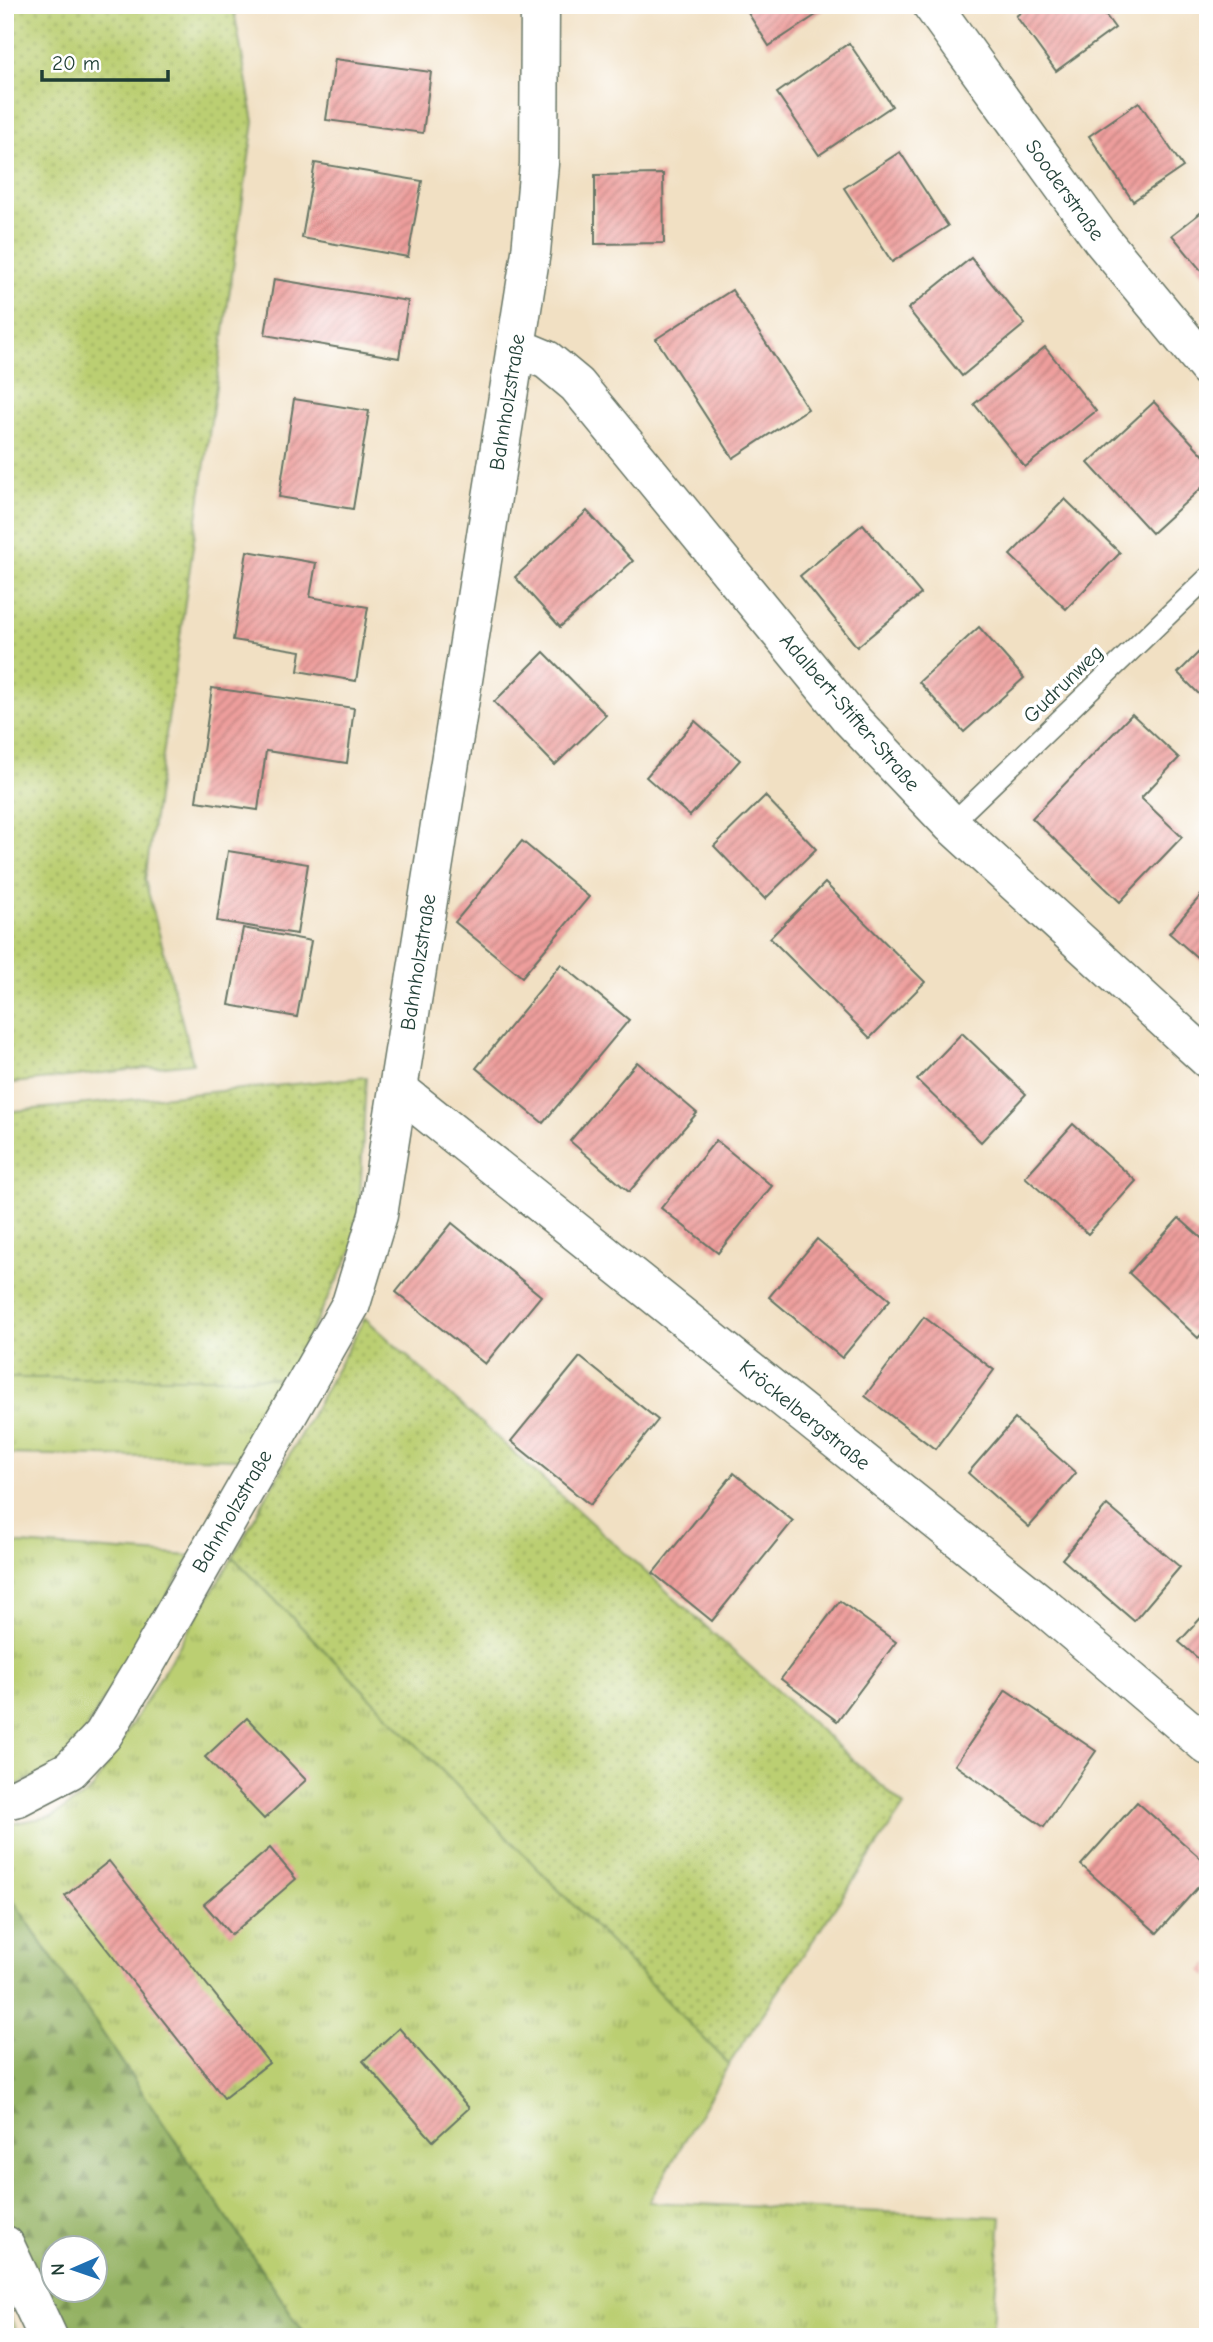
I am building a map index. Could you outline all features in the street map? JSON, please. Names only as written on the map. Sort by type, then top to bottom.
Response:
[{"type":"street","name":"Bahnholzstraße","points":[[5,1800],[18,1797],[70,1770],[103,1735],[352,1304],[378,1215],[531,252],[539,164],[540,5]]},
{"type":"street","name":"Sooderstraße","points":[[932,5],[1102,240],[1208,368]]},
{"type":"street","name":"Adalbert-Stifter-Straße","points":[[516,347],[547,360],[577,385],[850,718],[951,824],[1208,1059]]},
{"type":"street","name":"Kröckelbergstraße","points":[[399,1090],[1042,1605],[1208,1746]]},
{"type":"street","points":[[5,2245],[48,2337]]},
{"type":"lane","name":"Gudrunweg","points":[[951,824],[1208,577]]},
{"type":"green space","points":[[5,5],[233,5],[254,122],[145,880],[193,1063],[5,1084]]},
{"type":"green space","points":[[366,1077],[358,1239],[287,1378],[5,1378],[5,1112]]},
{"type":"green space","points":[[365,1318],[904,1806],[729,2064],[233,1557]]},
{"type":"green space","points":[[5,1378],[287,1378],[239,1459],[5,1454]]},
{"type":"green space","points":[[5,1543],[191,1556],[66,1762],[5,1791]]},
{"type":"green space","points":[[233,1557],[729,2064],[649,2202],[1001,2217],[992,2337],[307,2337],[5,1888],[5,1825],[53,1816],[92,1790]]},
{"type":"green space","points":[[5,1888],[307,2337],[54,2337],[5,2239]]},
{"type":"green space","points":[[5,2308],[20,2337],[5,2337]]},
{"type":"building","points":[[743,5],[831,5],[769,46]]},
{"type":"building","points":[[1031,5],[1098,5],[1115,28],[1056,71],[1016,16]]},
{"type":"building","points":[[849,43],[892,106],[819,155],[777,93]]},
{"type":"building","points":[[335,59],[431,72],[423,133],[326,120]]},
{"type":"building","points":[[1139,102],[1183,167],[1133,201],[1089,136]]},
{"type":"building","points":[[900,152],[948,226],[892,262],[844,188]]},
{"type":"building","points":[[315,163],[422,181],[408,257],[302,238]]},
{"type":"building","points":[[663,174],[664,243],[595,244],[595,175]]},
{"type":"building","points":[[1208,207],[1208,279],[1172,235]]},
{"type":"building","points":[[971,258],[1025,324],[962,376],[908,309]]},
{"type":"building","points":[[274,279],[408,301],[399,358],[265,335]]},
{"type":"building","points":[[732,290],[808,409],[733,458],[656,339]]},
{"type":"building","points":[[1045,347],[1096,411],[1025,467],[974,404]]},
{"type":"building","points":[[294,399],[369,411],[353,509],[279,497]]},
{"type":"building","points":[[1154,402],[1208,460],[1208,482],[1152,533],[1088,463]]},
{"type":"building","points":[[1065,499],[1120,553],[1066,609],[1010,555]]},
{"type":"building","points":[[587,511],[633,561],[560,627],[515,577]]},
{"type":"building","points":[[863,524],[921,594],[857,647],[800,576]]},
{"type":"building","points":[[247,551],[316,563],[310,597],[368,607],[356,681],[298,671],[301,651],[233,640]]},
{"type":"building","points":[[979,627],[1024,678],[964,732],[919,682]]},
{"type":"building","points":[[1208,643],[1208,703],[1178,673]]},
{"type":"building","points":[[544,652],[606,715],[555,765],[494,702]]},
{"type":"building","points":[[212,688],[354,708],[347,763],[266,751],[258,810],[196,801]]},
{"type":"building","points":[[1132,714],[1179,758],[1141,798],[1182,837],[1120,902],[1032,818]]},
{"type":"building","points":[[695,721],[740,760],[690,816],[646,777]]},
{"type":"building","points":[[765,796],[816,849],[765,899],[714,846]]},
{"type":"building","points":[[522,841],[589,897],[522,977],[455,922]]},
{"type":"building","points":[[228,851],[308,864],[297,934],[217,921]]},
{"type":"building","points":[[825,883],[925,982],[870,1038],[770,938]]},
{"type":"building","points":[[1208,887],[1208,967],[1169,933]]},
{"type":"building","points":[[243,928],[311,941],[297,1017],[229,1005]]},
{"type":"building","points":[[561,964],[629,1020],[543,1123],[476,1068]]},
{"type":"building","points":[[962,1033],[1026,1094],[981,1142],[917,1080]]},
{"type":"building","points":[[637,1062],[697,1113],[629,1192],[570,1141]]},
{"type":"building","points":[[1073,1124],[1136,1181],[1088,1234],[1025,1177]]},
{"type":"building","points":[[716,1140],[772,1186],[718,1253],[661,1208]]},
{"type":"building","points":[[1179,1218],[1208,1244],[1208,1327],[1198,1338],[1129,1273]]},
{"type":"building","points":[[452,1223],[541,1296],[485,1364],[396,1292]]},
{"type":"building","points":[[817,1239],[890,1300],[842,1358],[769,1297]]},
{"type":"building","points":[[924,1317],[994,1370],[935,1449],[865,1396]]},
{"type":"building","points":[[580,1357],[658,1420],[590,1505],[511,1441]]},
{"type":"building","points":[[1015,1419],[1076,1473],[1029,1527],[968,1473]]},
{"type":"building","points":[[734,1473],[793,1521],[712,1621],[653,1573]]},
{"type":"building","points":[[1107,1505],[1180,1567],[1134,1621],[1062,1559]]},
{"type":"building","points":[[840,1601],[896,1642],[837,1721],[781,1679]]},
{"type":"building","points":[[1208,1610],[1208,1667],[1179,1642]]},
{"type":"building","points":[[1006,1690],[1096,1751],[1044,1827],[955,1765]]},
{"type":"building","points":[[247,1718],[306,1780],[264,1819],[205,1757]]},
{"type":"building","points":[[1137,1802],[1208,1865],[1208,1876],[1157,1933],[1081,1865]]},
{"type":"building","points":[[270,1848],[296,1879],[231,1935],[204,1904]]},
{"type":"building","points":[[109,1861],[269,2063],[224,2098],[65,1896]]},
{"type":"building","points":[[1208,1963],[1208,1977],[1201,1971]]},
{"type":"building","points":[[399,2028],[469,2108],[433,2141],[363,2061]]}]
